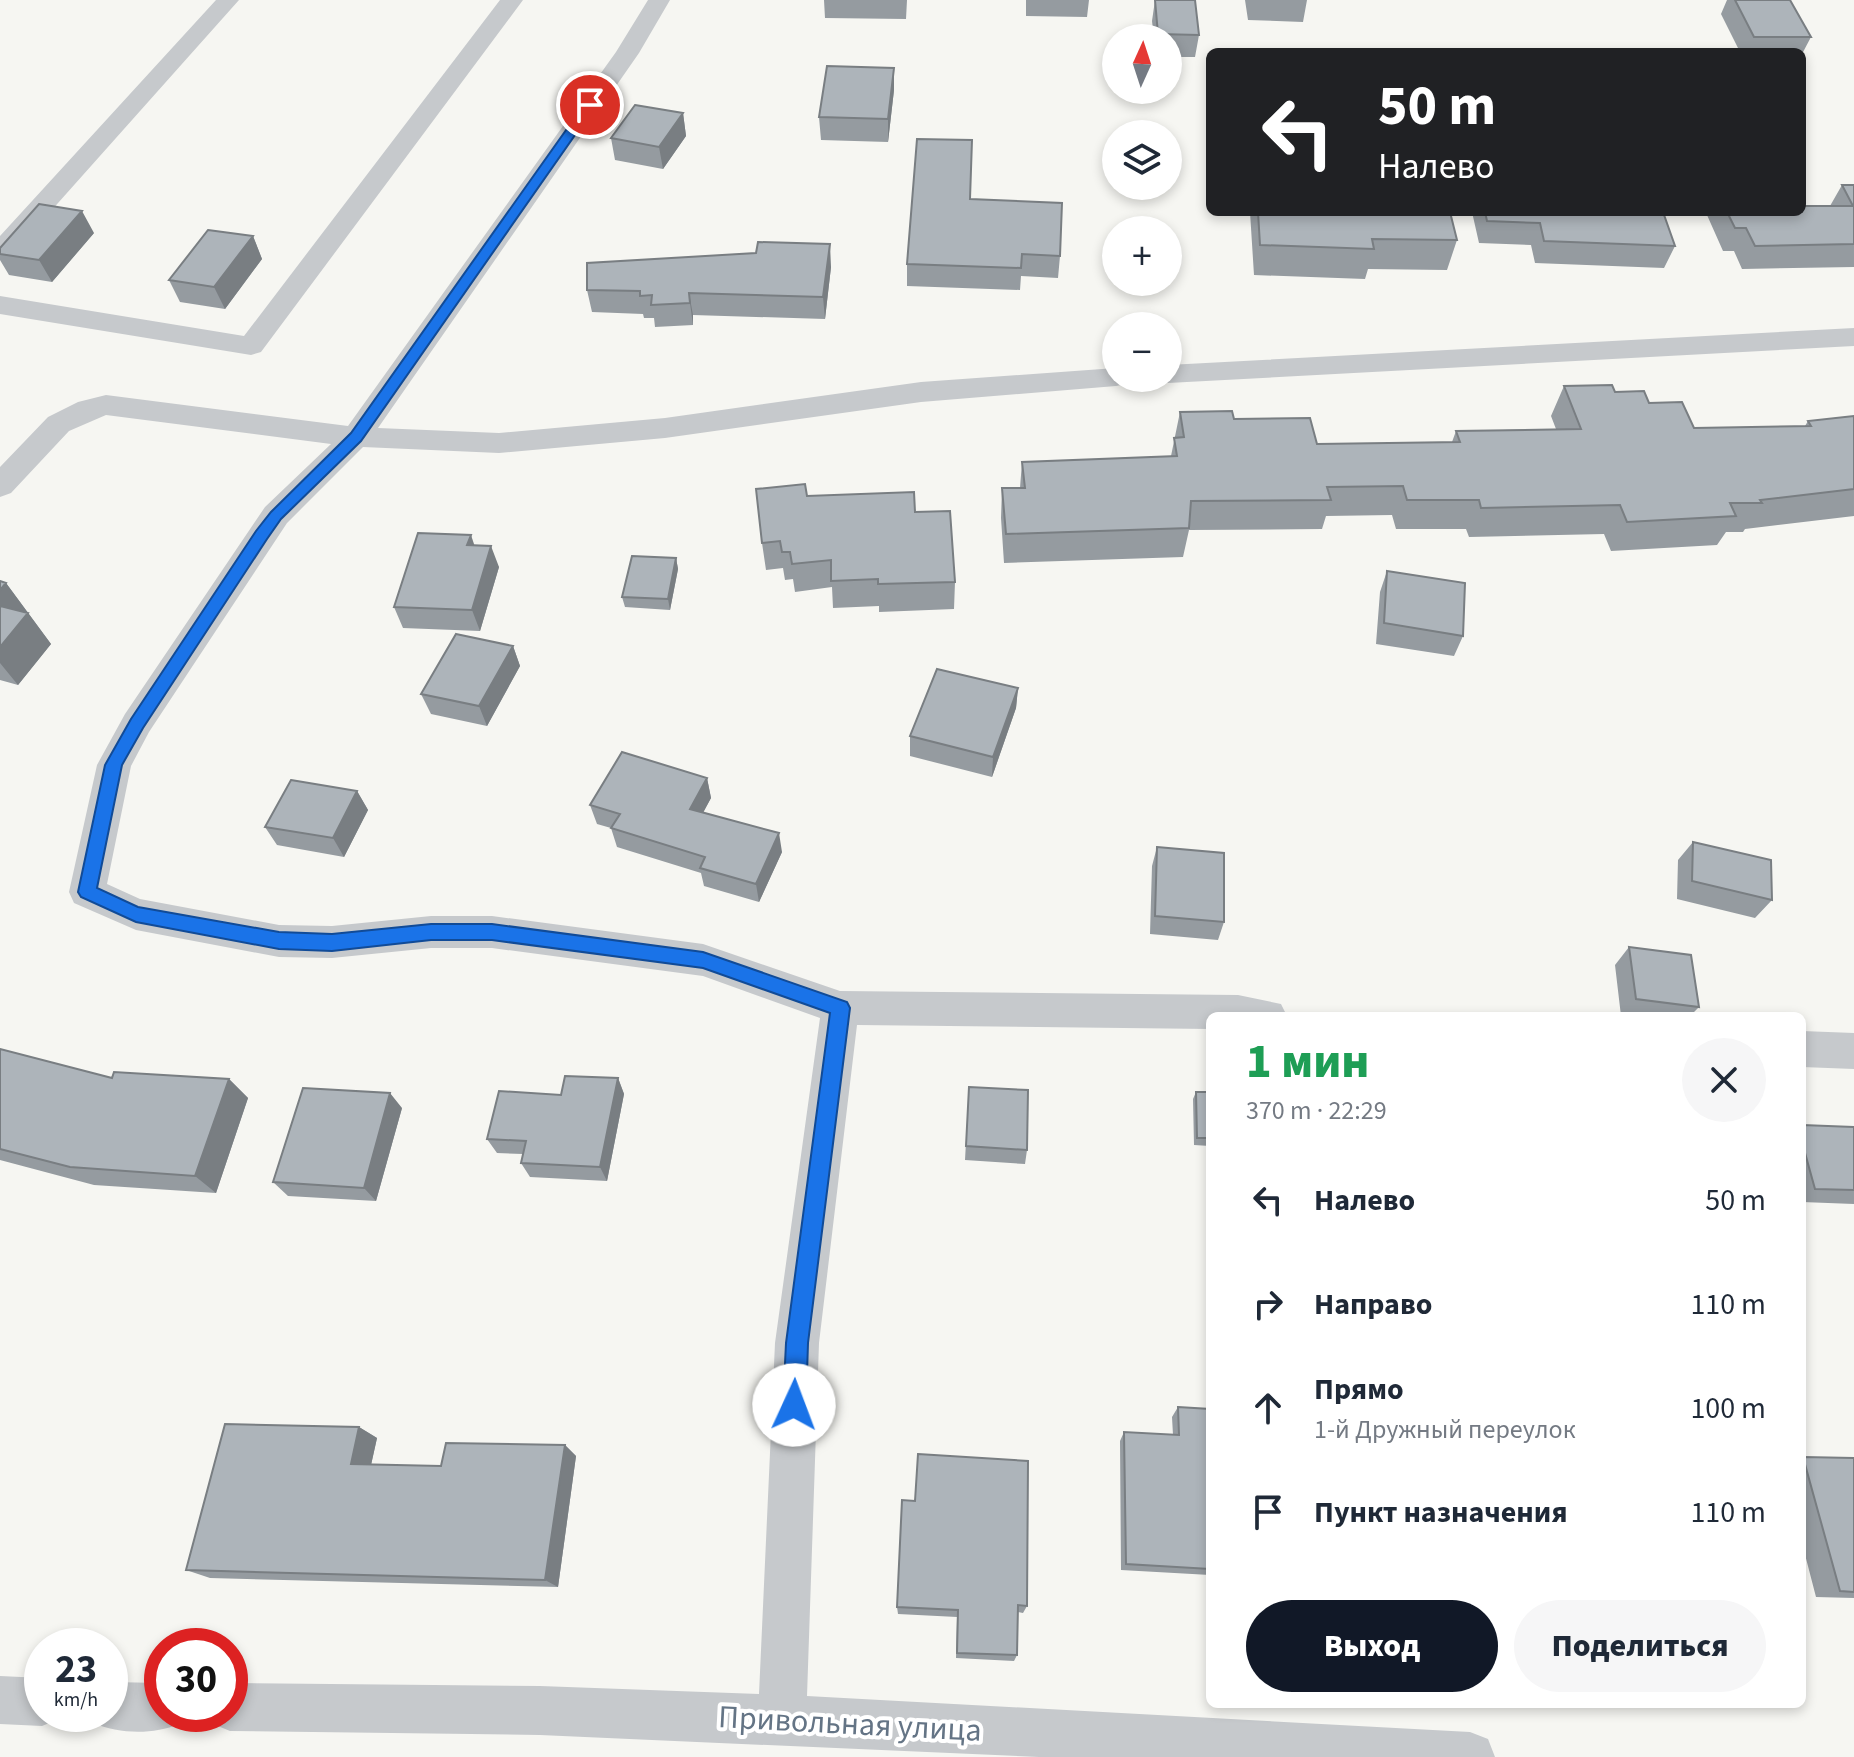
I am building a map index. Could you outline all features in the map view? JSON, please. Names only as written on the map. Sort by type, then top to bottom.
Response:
[{"type":"street","points":[[0,252],[228,0]]},
{"type":"street","points":[[0,305],[251,346],[512,0]]},
{"type":"street","points":[[659,0],[627,53],[356,437],[276,515],[137,723],[114,765],[87,892],[136,914],[279,941],[332,942],[431,932],[492,932],[703,960],[840,1008],[1238,1012]]},
{"type":"street","points":[[1182,373],[1854,337]]},
{"type":"street","points":[[0,486],[14,456],[64,417],[84,408],[106,405],[356,437],[539,442],[744,418],[921,392],[1102,378]]},
{"type":"street","points":[[782,1719],[797,1343],[840,1008]]},
{"type":"street","points":[[1806,1049],[1854,1051]]},
{"type":"street","points":[[0,1700],[24,1701]]},
{"type":"street","name":"Привольная улица","points":[[248,1707],[357,1706],[782,1719],[1470,1757]]},
{"type":"building","points":[[1155,0],[1195,0],[1199,35],[1182,35],[1182,24],[1157,24]]},
{"type":"building","points":[[1735,0],[1790,0],[1811,37],[1754,37]]},
{"type":"building","points":[[827,66],[894,68],[888,119],[819,117]]},
{"type":"building","points":[[635,105],[683,113],[659,147],[611,138]]},
{"type":"building","points":[[917,139],[972,140],[970,199],[1062,203],[1060,256],[1022,254],[1021,268],[907,264]]},
{"type":"building","points":[[1842,185],[1854,185],[1854,244],[1755,246],[1746,228],[1735,228],[1729,216],[1806,216],[1806,206],[1853,206]]},
{"type":"building","points":[[39,204],[82,211],[39,260],[0,254],[0,248]]},
{"type":"building","points":[[1258,216],[1451,216],[1457,240],[1372,239],[1374,249],[1260,245]]},
{"type":"building","points":[[1486,216],[1664,216],[1675,246],[1544,241],[1540,223],[1487,221]]},
{"type":"building","points":[[208,230],[253,236],[214,287],[169,280]]},
{"type":"building","points":[[758,242],[830,244],[823,297],[689,293],[690,303],[651,305],[652,295],[640,296],[640,291],[587,290],[587,263],[756,253]]},
{"type":"building","points":[[1612,385],[1615,392],[1644,391],[1649,403],[1682,402],[1694,428],[1811,426],[1808,421],[1854,416],[1854,489],[1760,500],[1762,503],[1730,503],[1736,516],[1627,522],[1620,505],[1481,508],[1479,500],[1407,500],[1403,486],[1327,487],[1331,500],[1191,501],[1189,528],[1006,534],[1002,488],[1025,488],[1022,462],[1177,456],[1174,438],[1184,437],[1180,412],[1232,411],[1234,419],[1310,418],[1317,444],[1460,442],[1456,431],[1581,429],[1564,386]]},
{"type":"building","points":[[805,484],[807,496],[914,492],[915,512],[950,511],[955,582],[878,584],[878,579],[831,581],[831,560],[792,564],[790,552],[782,552],[780,541],[762,543],[756,489]]},
{"type":"building","points":[[418,533],[471,535],[467,545],[491,546],[472,610],[394,607]]},
{"type":"building","points":[[632,556],[676,558],[668,599],[622,597]]},
{"type":"building","points":[[1387,571],[1465,583],[1463,636],[1384,623]]},
{"type":"building","points":[[0,606],[28,613],[0,647]]},
{"type":"building","points":[[456,634],[513,646],[479,706],[421,694]]},
{"type":"building","points":[[937,669],[1018,688],[993,757],[910,736]]},
{"type":"building","points":[[622,752],[707,778],[690,809],[779,833],[756,884],[700,868],[705,857],[611,828],[620,814],[590,805]]},
{"type":"building","points":[[291,780],[357,791],[333,838],[265,827]]},
{"type":"building","points":[[1693,842],[1771,860],[1772,900],[1692,881]]},
{"type":"building","points":[[1157,847],[1224,853],[1224,922],[1155,916]]},
{"type":"building","points":[[1629,947],[1691,955],[1699,1007],[1636,999]]},
{"type":"building","points":[[0,1049],[112,1078],[114,1072],[229,1079],[195,1176],[70,1167],[0,1149]]},
{"type":"building","points":[[565,1076],[618,1078],[600,1167],[521,1163],[526,1141],[487,1139],[499,1091],[561,1095]]},
{"type":"building","points":[[969,1087],[1028,1090],[1027,1150],[966,1146]]},
{"type":"building","points":[[303,1088],[390,1093],[364,1188],[273,1182]]},
{"type":"building","points":[[1196,1092],[1206,1092],[1206,1138],[1197,1138]]},
{"type":"building","points":[[1806,1125],[1854,1127],[1854,1190],[1815,1189],[1806,1156]]},
{"type":"building","points":[[1178,1407],[1206,1409],[1206,1569],[1126,1564],[1124,1432],[1179,1435]]},
{"type":"building","points":[[225,1424],[359,1427],[351,1464],[441,1466],[446,1443],[565,1445],[545,1580],[186,1570]]},
{"type":"building","points":[[918,1454],[1028,1461],[1027,1606],[1018,1605],[1017,1655],[957,1653],[958,1610],[897,1607],[902,1500],[915,1501]]},
{"type":"building","points":[[1806,1457],[1854,1458],[1854,1592],[1840,1591],[1806,1468]]},
{"type":"route","points":[[590,105],[356,437],[276,515],[261,535],[137,723],[114,765],[87,892],[136,914],[279,941],[332,942],[431,932],[492,932],[703,960],[840,1008],[797,1343],[794,1405]]}]
